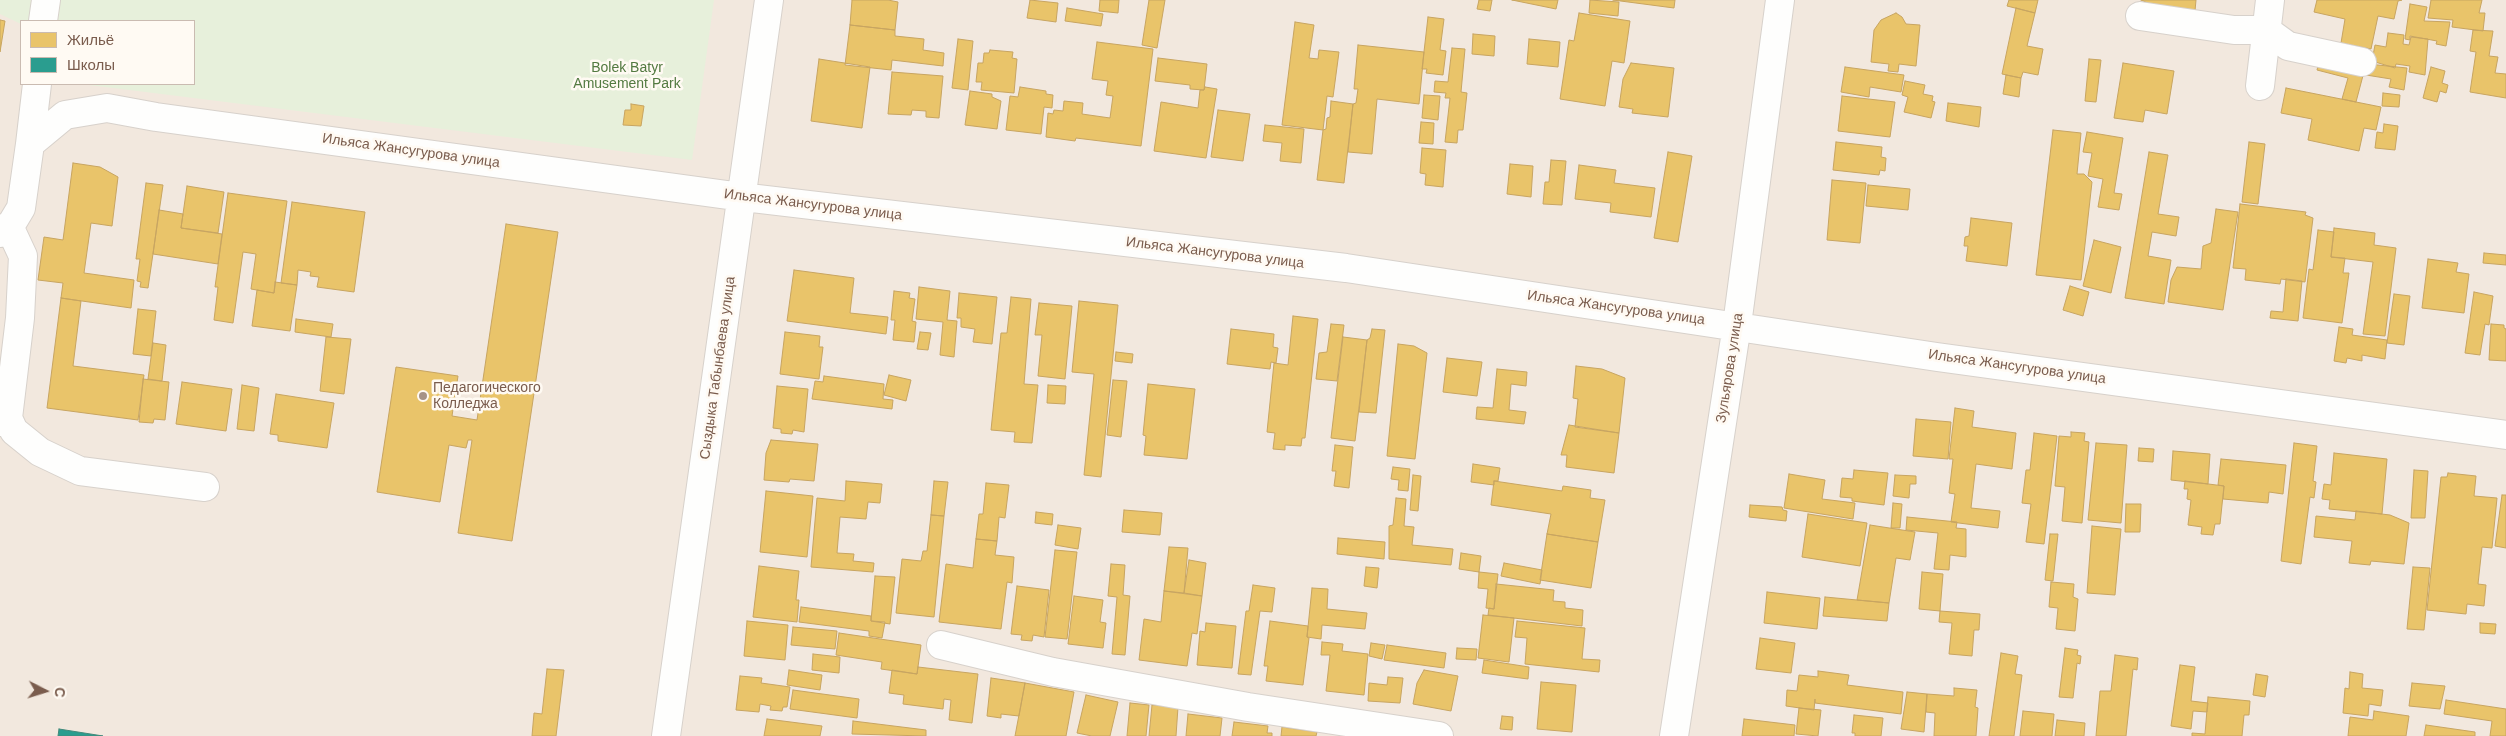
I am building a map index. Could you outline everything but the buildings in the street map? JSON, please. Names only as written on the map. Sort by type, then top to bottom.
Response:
[{"type":"street","points":[[44,20],[46,0]]},
{"type":"street","name":"Сыздыка Табынбаева улица","points":[[666,736],[770,0]]},
{"type":"street","name":"Зульярова улица","points":[[1674,736],[1737,325],[1780,0]]},
{"type":"street","points":[[2260,86],[2270,0]]},
{"type":"street","points":[[2140,16],[2234,30],[2266,30],[2288,46],[2362,62]]},
{"type":"street","points":[[37,85],[21,208],[4,230],[23,256],[20,318],[4,420],[14,431],[40,452],[80,471],[205,487]]},
{"type":"street","name":"Ильяса Жансугурова улица","points":[[30,144],[65,114],[107,108],[742,196],[1346,268],[1937,356],[2506,435]]},
{"type":"street","points":[[941,646],[1053,672],[1248,707],[1439,736]]},
{"type":"shaded area","points":[[0,0],[2506,0],[2506,736],[0,736]]},
{"type":"green space","name":"Bolek Batyr Amusement Park","points":[[0,0],[714,0],[692,160],[89,85],[195,85],[195,20],[20,20],[20,24],[0,14]]},
{"type":"place","name":"Педагогического Колледжа","points":[[423,396]]}]
